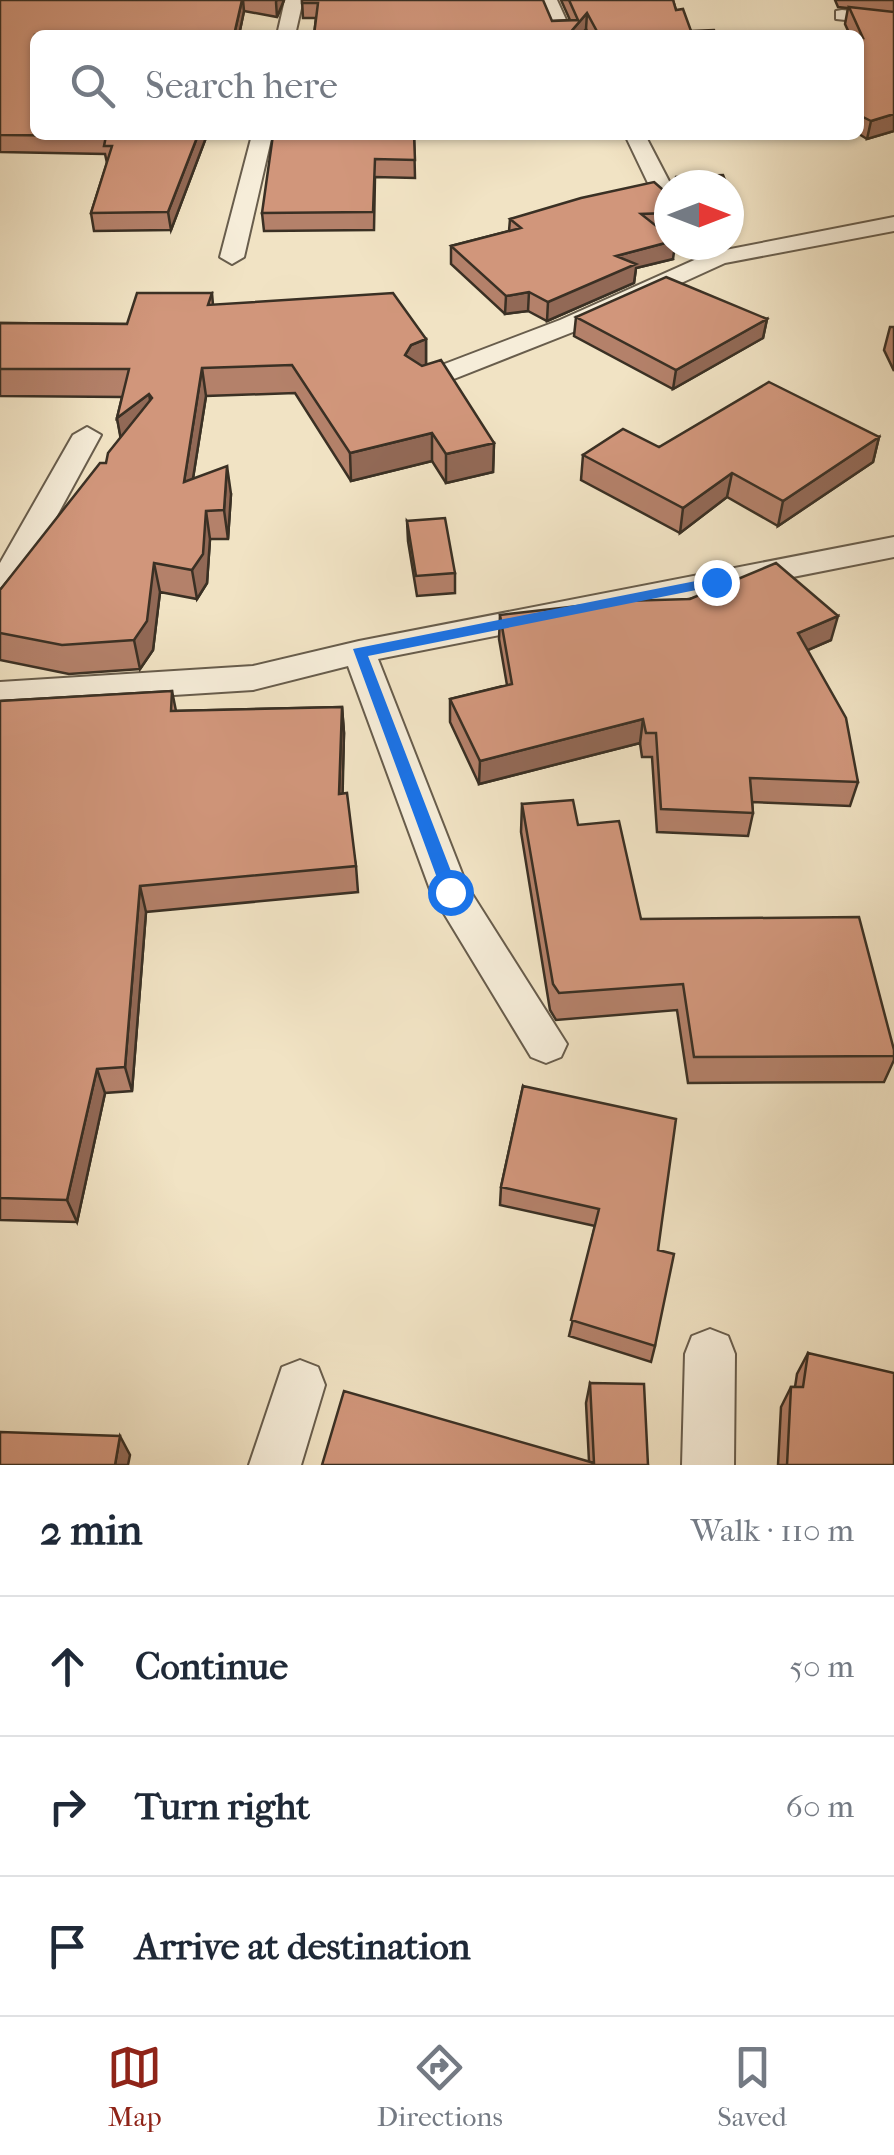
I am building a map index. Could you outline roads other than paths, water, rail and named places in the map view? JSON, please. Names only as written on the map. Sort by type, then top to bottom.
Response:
[{"type":"street","points":[[287,30],[294,0]]},
{"type":"street","points":[[548,0],[562,30]]},
{"type":"street","points":[[842,16],[894,20]]},
{"type":"street","points":[[232,256],[261,140]]},
{"type":"street","points":[[637,140],[654,174]]},
{"type":"street","points":[[744,247],[894,224]]},
{"type":"street","points":[[422,382],[570,325],[695,260]]},
{"type":"street","points":[[0,591],[87,435]]},
{"type":"street","points":[[0,694],[253,678],[359,652],[894,546]]},
{"type":"street","points":[[359,652],[450,892],[546,1044]]},
{"type":"street","points":[[708,1465],[710,1354]]},
{"type":"street","points":[[275,1465],[300,1385]]}]
